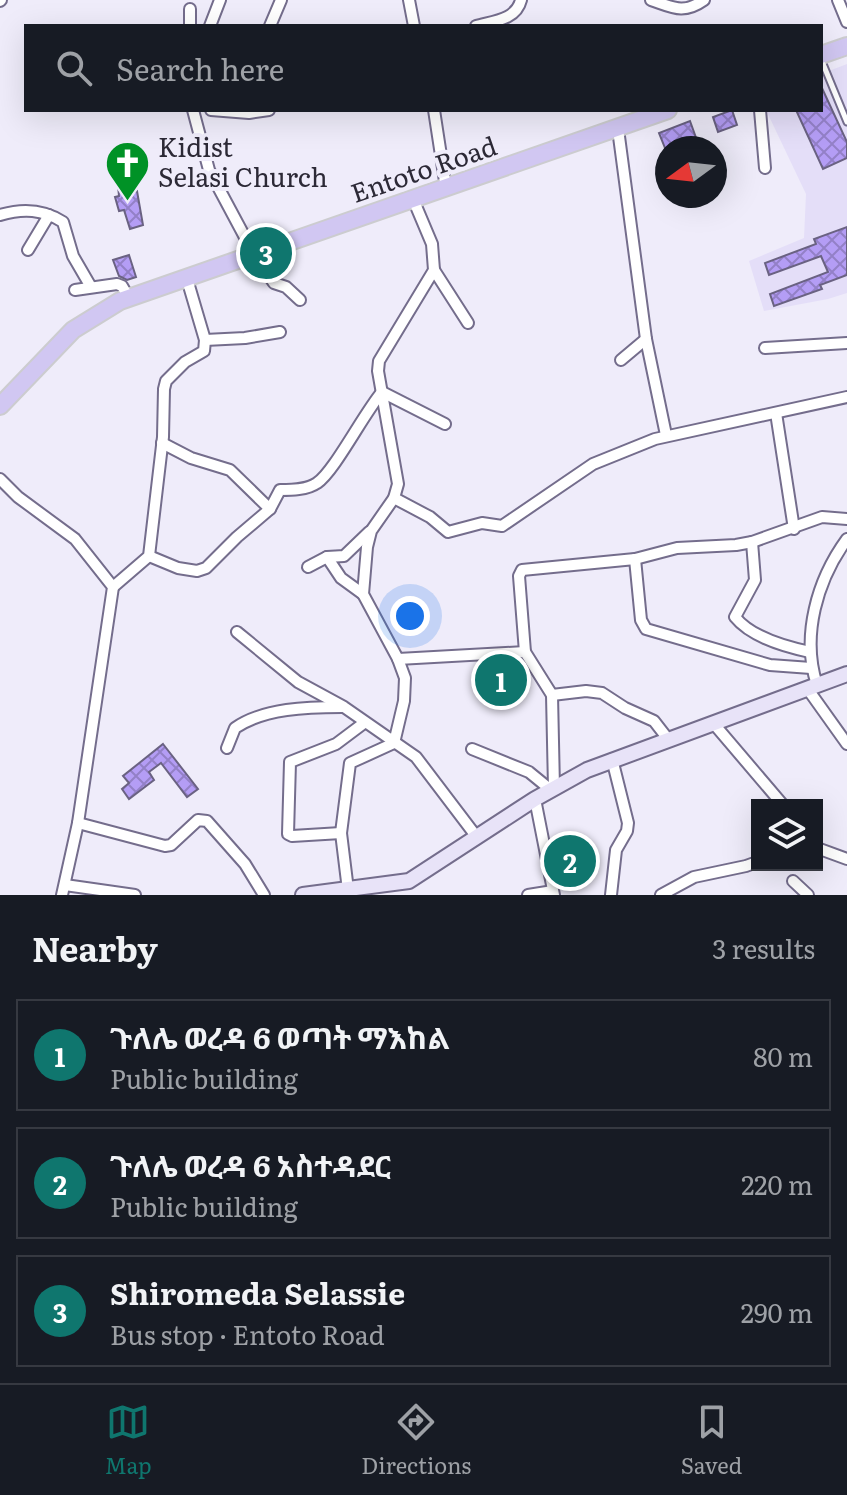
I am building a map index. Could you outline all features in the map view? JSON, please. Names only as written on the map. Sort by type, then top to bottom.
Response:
[{"type":"main road","points":[[823,55],[847,46]]},
{"type":"main road","name":"Entoto Road","points":[[0,406],[73,330],[129,298],[663,112]]},
{"type":"street","points":[[211,24],[220,0]]},
{"type":"street","points":[[409,0],[414,24]]},
{"type":"street","points":[[484,24],[517,12],[521,0]]},
{"type":"street","points":[[651,0],[667,8],[686,8],[704,0]]},
{"type":"street","points":[[838,0],[847,22]]},
{"type":"street","points":[[271,24],[277,2]]},
{"type":"street","points":[[190,9],[190,24]]},
{"type":"street","points":[[194,112],[209,170],[255,256],[274,283],[286,287],[300,300]]},
{"type":"street","points":[[434,112],[446,188]]},
{"type":"street","points":[[760,112],[765,168]]},
{"type":"street","points":[[618,129],[646,339],[666,435]]},
{"type":"street","points":[[413,199],[432,244],[434,270],[468,323]]},
{"type":"street","points":[[0,215],[24,209],[63,222],[73,256],[91,287]]},
{"type":"street","points":[[28,250],[49,215]]},
{"type":"street","points":[[308,567],[327,557],[344,556],[371,531],[394,498],[398,484],[378,371],[382,353],[434,270]]},
{"type":"street","points":[[135,895],[63,890],[78,823],[113,587],[149,556],[166,381],[185,362],[204,351],[205,340],[187,279]]},
{"type":"street","points":[[75,290],[117,284],[122,286],[129,298]]},
{"type":"street","points":[[205,340],[280,332]]},
{"type":"street","points":[[621,360],[646,339]]},
{"type":"street","points":[[765,348],[847,343]]},
{"type":"street","points":[[382,392],[445,424]]},
{"type":"street","points":[[149,556],[178,568],[197,571],[206,568],[270,509],[280,490],[294,490],[317,483],[382,392]]},
{"type":"street","points":[[394,498],[433,519],[448,532],[482,523],[502,526],[593,464],[666,435],[847,397]]},
{"type":"street","points":[[776,413],[794,529]]},
{"type":"street","points":[[162,443],[191,458],[230,470],[270,509]]},
{"type":"street","points":[[0,479],[18,497],[75,539],[113,587]]},
{"type":"street","points":[[553,789],[552,695],[525,652],[519,576],[522,570],[635,559],[677,548],[752,542],[822,517],[847,519]]},
{"type":"street","points":[[363,594],[371,531]]},
{"type":"street","points":[[847,539],[821,589],[810,634],[812,686],[847,744]]},
{"type":"street","points":[[752,542],[755,580],[735,617],[755,632],[810,652]]},
{"type":"street","points":[[327,557],[341,578],[363,594],[405,678],[404,701],[394,743]]},
{"type":"street","points":[[635,559],[641,620],[646,629],[770,665],[811,668]]},
{"type":"street","points":[[237,632],[298,682],[344,707],[416,757],[476,836]]},
{"type":"street","points":[[398,659],[525,652]]},
{"type":"street","points":[[303,895],[409,881],[535,799],[612,759],[847,674]]},
{"type":"street","points":[[552,695],[586,691],[602,693],[630,711],[654,721],[668,739]]},
{"type":"street","points":[[227,748],[235,728],[245,722],[300,708],[344,707]]},
{"type":"street","points":[[341,833],[288,834],[289,766],[292,759],[336,744],[364,723]]},
{"type":"street","points":[[714,724],[778,799]]},
{"type":"street","points":[[340,892],[341,833],[350,763],[394,743]]},
{"type":"street","points":[[472,749],[529,772],[553,789]]},
{"type":"street","points":[[611,895],[616,850],[628,829],[612,759]]},
{"type":"street","points":[[528,895],[554,893],[535,799]]},
{"type":"street","points":[[78,823],[165,846],[171,845],[198,820],[207,821],[238,854],[264,895]]},
{"type":"street","points":[[823,850],[847,859]]},
{"type":"street","points":[[661,895],[694,877],[751,863]]},
{"type":"street","points":[[793,881],[808,895]]},
{"type":"lane","points":[[823,61],[847,122]]},
{"type":"shaded area","points":[[847,64],[847,293],[764,311],[749,261],[804,238],[806,194],[767,112],[823,112],[823,73]]},
{"type":"building","points":[[823,90],[847,142],[847,158],[823,169],[797,112],[823,112]]},
{"type":"building","points":[[733,112],[737,125],[718,132],[713,117]]},
{"type":"building","points":[[690,121],[695,136],[660,136],[659,133]]},
{"type":"building","name":"Kidist Selasi Church","points":[[127,183],[133,192],[137,191],[143,225],[130,229],[124,210],[119,211],[115,197],[119,196],[118,186]]},
{"type":"building","points":[[847,227],[847,275],[820,285],[822,289],[774,306],[770,294],[828,272],[821,256],[769,275],[765,263],[816,244],[814,239]]},
{"type":"building","points":[[129,255],[136,277],[127,280],[119,276],[113,260]]},
{"type":"building","points":[[502,661],[520,688],[505,698],[487,668]]},
{"type":"building","points":[[163,744],[198,789],[187,797],[161,763],[149,772],[154,780],[129,799],[122,789],[129,783],[123,776]]},
{"type":"place","name":"Kidist Selasi Church","points":[[127,202]]},
{"type":"place","name":"Shiromeda Selassie","points":[[266,253]]},
{"type":"place","name":"ጉለሌ ወረዳ 6 ወጣት ማእከል","points":[[501,680]]},
{"type":"place","name":"ጉለሌ ወረዳ 6 አስተዳደር","points":[[570,861]]}]
